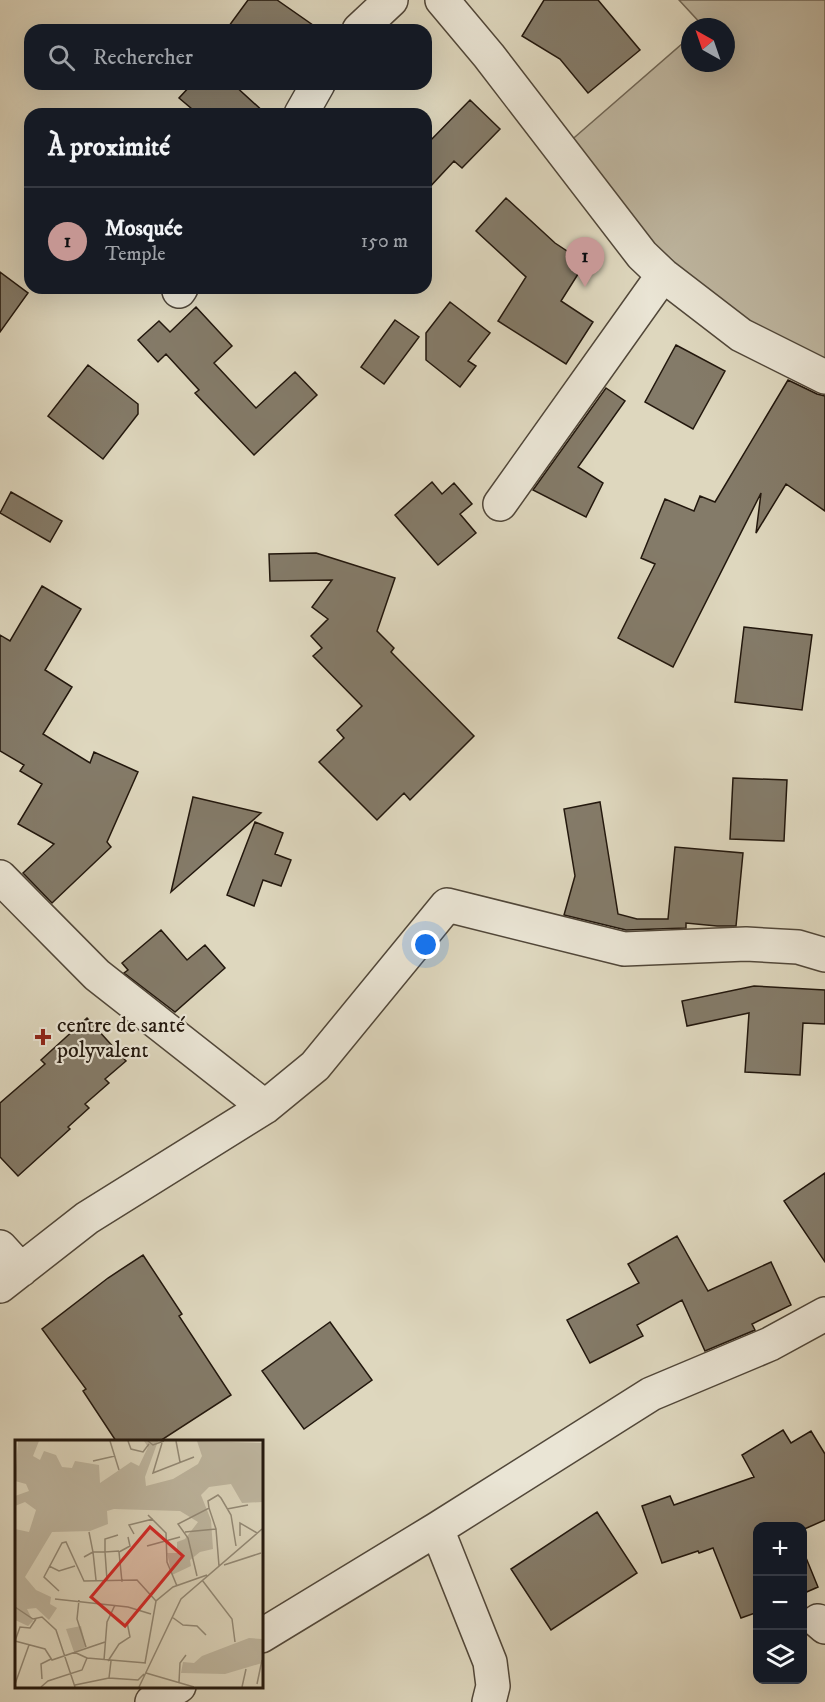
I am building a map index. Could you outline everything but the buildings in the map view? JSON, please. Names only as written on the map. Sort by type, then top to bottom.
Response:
[{"type":"street","points":[[365,24],[391,0]]},
{"type":"street","points":[[442,0],[489,56],[642,255],[663,275],[741,335],[825,377]]},
{"type":"street","points":[[304,108],[315,90]]},
{"type":"street","points":[[500,504],[663,275]]},
{"type":"street","points":[[0,876],[97,975],[265,1107]]},
{"type":"street","points":[[7,1268],[265,1107],[315,1066],[447,905],[624,950],[746,944],[798,947],[825,955]]},
{"type":"street","points":[[262,1635],[437,1529],[651,1394],[770,1344],[825,1314]]},
{"type":"street","points":[[437,1529],[490,1662],[493,1686],[489,1702]]},
{"type":"street","points":[[152,1702],[177,1687]]},
{"type":"shaded area","points":[[679,0],[825,0],[825,377],[741,335],[560,150],[681,45],[681,72],[735,72],[735,18],[696,18]]},
{"type":"place","name":"Mosquée","points":[[585,287]]},
{"type":"place","name":"centre de santé polyvalent","points":[[43,1037]]}]
